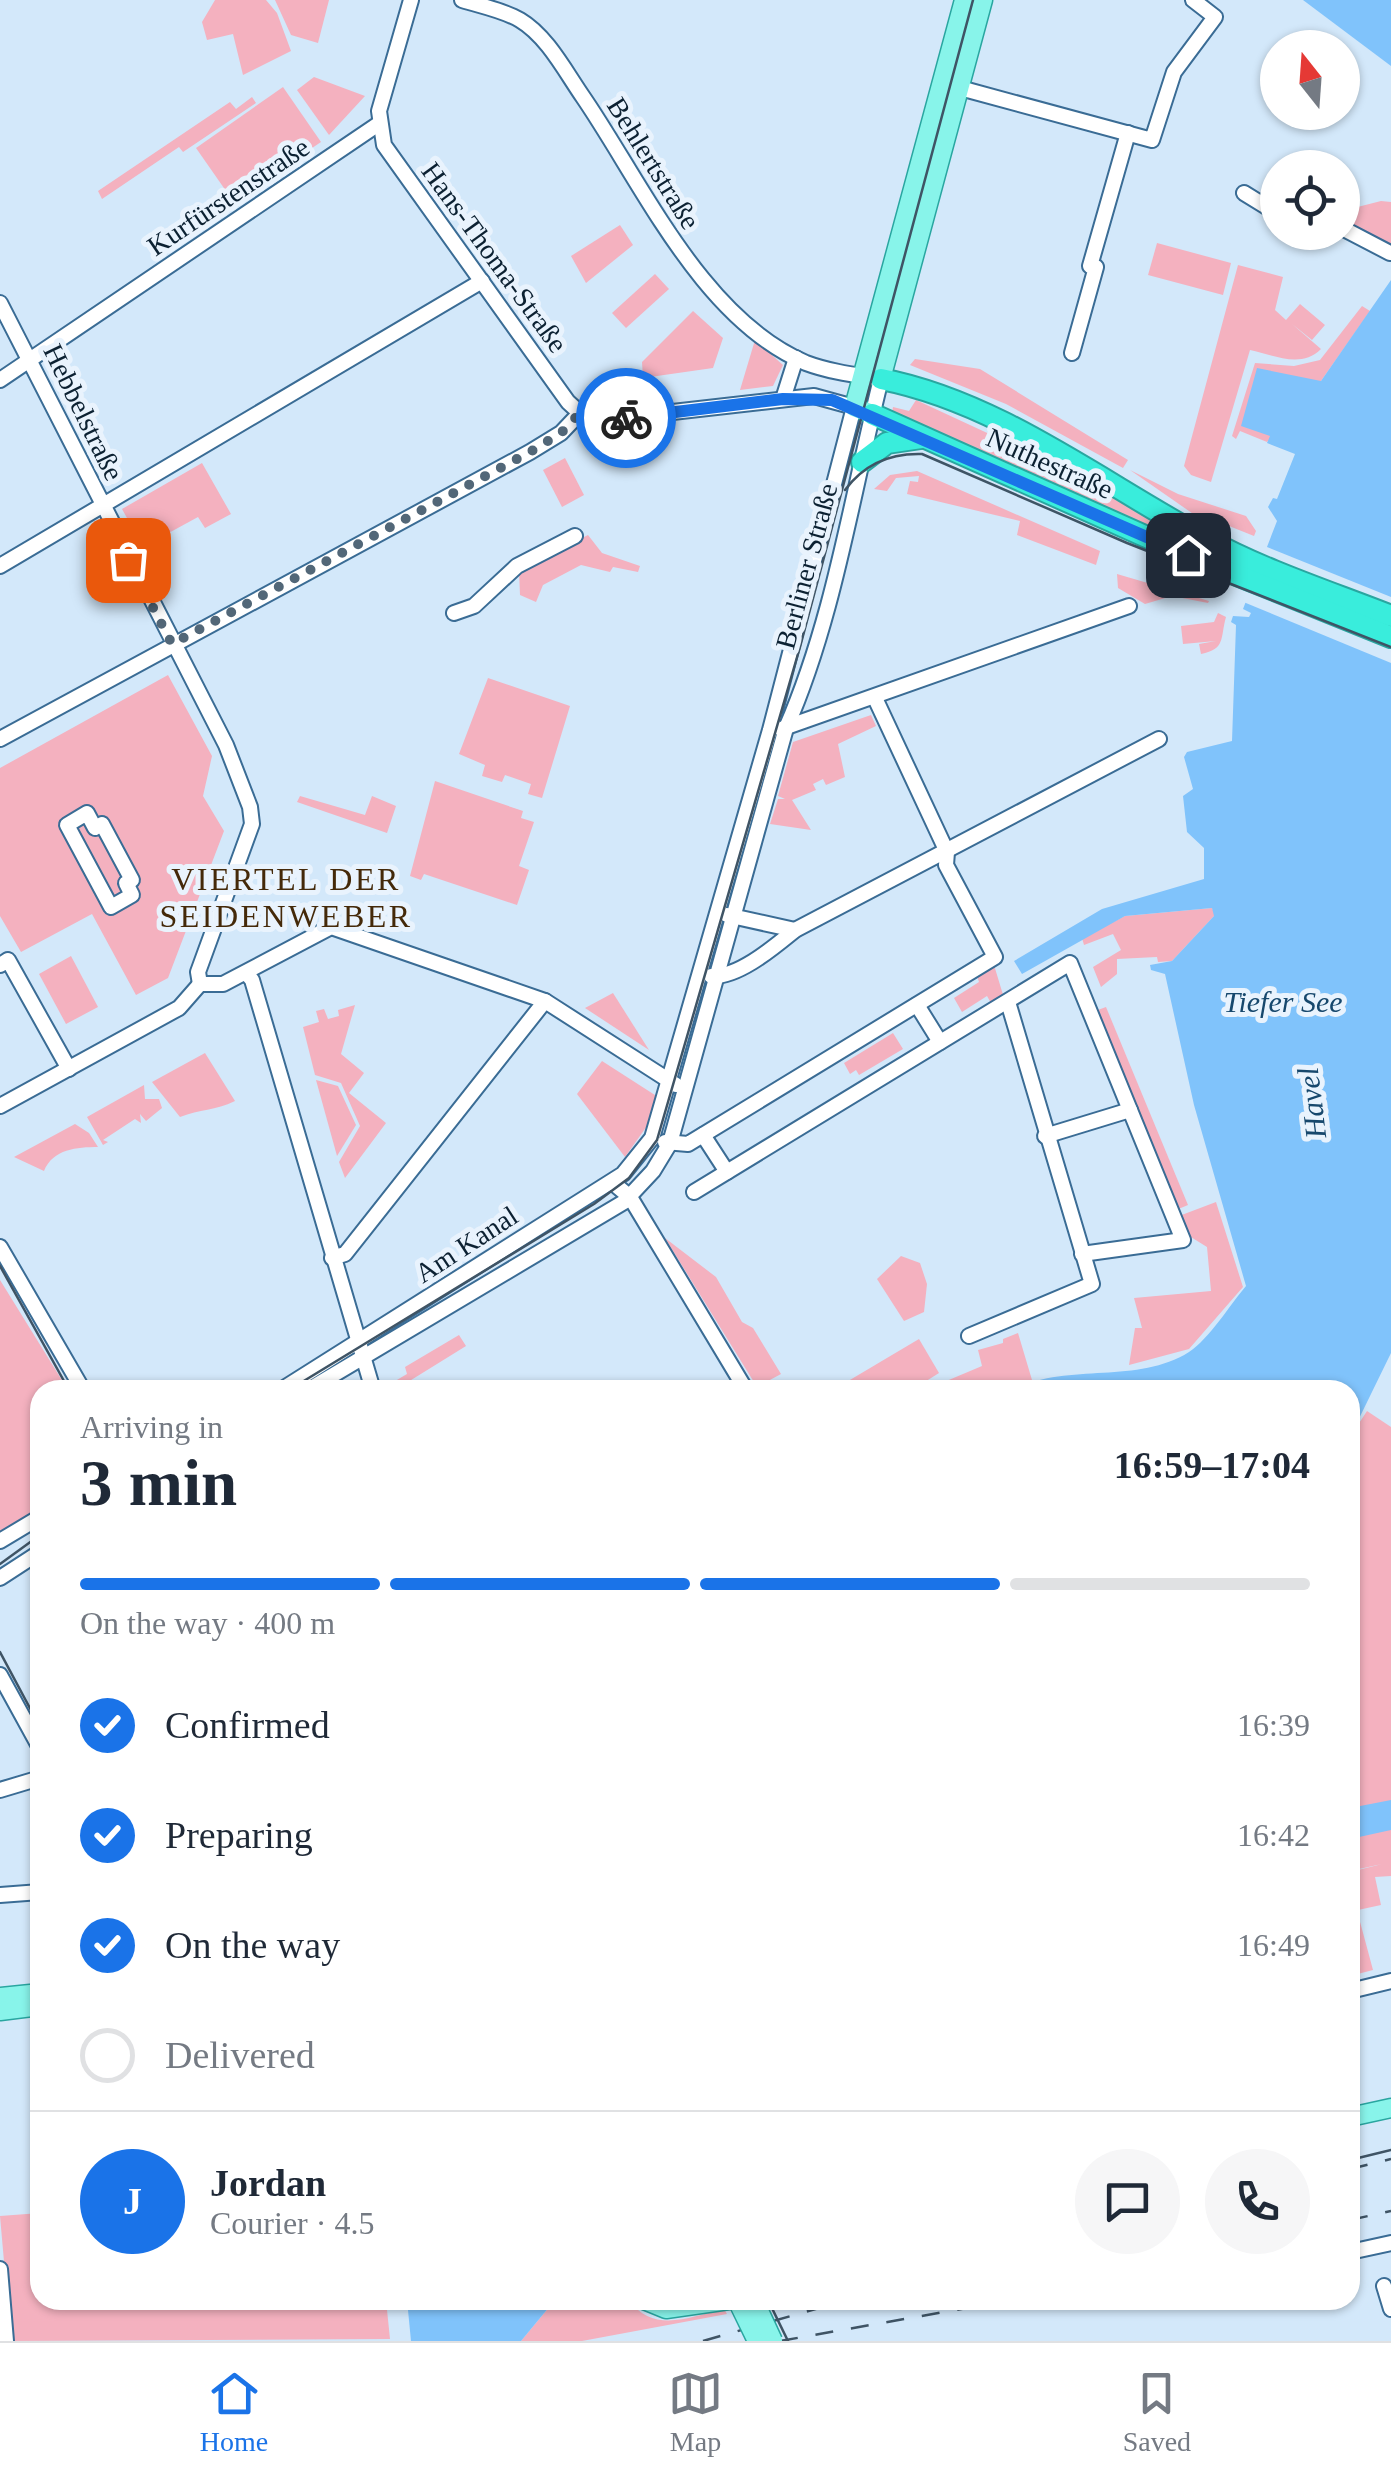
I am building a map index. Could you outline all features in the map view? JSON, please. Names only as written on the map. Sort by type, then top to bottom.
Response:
[{"type":"highway","name":"Nuthestraße","points":[[871,377],[922,389],[999,422],[1240,565],[1391,616]]},
{"type":"highway","name":"Nuthestraße","points":[[863,411],[1240,565],[1391,637]]},
{"type":"highway","points":[[862,462],[887,443],[928,438]]},
{"type":"main road","name":"Berliner Straße","points":[[863,411],[964,0]]},
{"type":"main road","name":"Berliner Straße","points":[[871,377],[960,88],[983,0]]},
{"type":"main road","points":[[0,1996],[30,1993]]},
{"type":"main road","points":[[0,2010],[30,2007]]},
{"type":"main road","points":[[1360,2116],[1391,2108]]},
{"type":"main road","points":[[742,2310],[757,2341]]},
{"type":"main road","points":[[759,2310],[773,2341]]},
{"type":"street","points":[[378,125],[411,0]]},
{"type":"street","name":"Behlertstraße","points":[[462,0],[505,13],[534,31],[596,116],[665,232],[727,302],[796,358],[871,377]]},
{"type":"street","points":[[960,88],[1152,140],[1174,72],[1215,18],[1193,0]]},
{"type":"street","name":"Hans-Thoma-Straße","points":[[378,125],[384,144],[580,413]]},
{"type":"street","name":"Kurfürstenstraße","points":[[0,380],[378,125]]},
{"type":"street","points":[[1072,353],[1096,268],[1090,266],[1128,133]]},
{"type":"street","points":[[1244,192],[1260,202]]},
{"type":"street","points":[[1360,237],[1390,253]]},
{"type":"street","points":[[0,566],[103,509],[482,281]]},
{"type":"street","name":"Hebbelstraße","points":[[0,303],[226,745],[250,807],[252,824],[198,972],[200,984]]},
{"type":"street","points":[[783,399],[796,358]]},
{"type":"street","points":[[0,739],[530,452],[561,433],[580,413],[602,420],[814,396],[863,411]]},
{"type":"street","name":"Berliner Straße","points":[[652,1138],[671,1084],[713,924],[778,729],[800,696],[862,462],[863,411]]},
{"type":"street","name":"Berliner Straße","points":[[670,1142],[734,915],[778,729],[863,411]]},
{"type":"street","points":[[454,612],[474,606],[518,566],[576,536]]},
{"type":"street","points":[[778,729],[876,698],[1129,606]]},
{"type":"street","points":[[652,1138],[688,1144],[995,957],[946,865],[946,852],[876,698]]},
{"type":"street","points":[[701,972],[716,977],[772,950],[795,930],[1158,739]]},
{"type":"street","points":[[87,814],[95,828],[102,824],[132,880],[126,883],[132,895],[111,906],[68,828],[67,824],[87,814]]},
{"type":"street","points":[[713,924],[734,915],[795,930]]},
{"type":"street","points":[[0,1106],[178,1008],[200,984],[212,987],[246,974],[331,927],[546,1002],[671,1084],[687,1089]]},
{"type":"street","points":[[0,964],[8,960],[69,1069]]},
{"type":"street","points":[[694,1192],[1070,963],[1183,1240],[1082,1254]]},
{"type":"street","points":[[246,974],[252,980],[369,1380]]},
{"type":"street","points":[[332,1258],[345,1254],[546,1002]]},
{"type":"street","points":[[969,1336],[1092,1284],[1008,1002]]},
{"type":"street","points":[[917,1005],[940,1042]]},
{"type":"street","points":[[1045,1136],[1130,1110]]},
{"type":"street","points":[[704,1134],[727,1172]]},
{"type":"street","name":"Am Kanal","points":[[320,1380],[358,1349],[612,1182],[637,1161],[652,1138]]},
{"type":"street","name":"Am Kanal","points":[[299,1380],[548,1250],[630,1198],[670,1142]]},
{"type":"street","points":[[612,1182],[630,1198],[740,1380]]},
{"type":"street","points":[[0,1247],[77,1380]]},
{"type":"street","points":[[0,1542],[30,1524]]},
{"type":"street","points":[[0,1578],[30,1558]]},
{"type":"street","points":[[0,1675],[30,1730]]},
{"type":"street","points":[[0,1790],[30,1783]]},
{"type":"street","points":[[0,1895],[30,1893]]},
{"type":"street","points":[[1360,1989],[1391,1981]]},
{"type":"street","points":[[1360,2250],[1391,2243]]},
{"type":"street","points":[[0,2269],[6,2341]]},
{"type":"street","points":[[1384,2286],[1391,2309]]},
{"type":"shaded area","points":[[215,0],[266,0],[277,13],[291,51],[243,75],[233,34],[207,40],[202,22]]},
{"type":"shaded area","points":[[275,0],[329,0],[318,43],[291,35]]},
{"type":"shaded area","points":[[314,77],[365,96],[329,135],[297,90]]},
{"type":"shaded area","points":[[283,87],[321,142],[233,201],[196,148]]},
{"type":"shaded area","points":[[252,97],[256,103],[183,152],[179,147],[102,199],[98,191],[230,102],[236,109]]},
{"type":"shaded area","points":[[1391,202],[1391,247],[1360,231],[1360,206]]},
{"type":"shaded area","points":[[620,225],[633,245],[586,283],[571,256]]},
{"type":"shaded area","points":[[1157,243],[1231,263],[1223,295],[1148,275]]},
{"type":"shaded area","points":[[1238,265],[1283,277],[1275,310],[1286,320],[1300,304],[1325,325],[1312,340],[1292,324],[1321,349],[1305,358],[1287,359],[1250,350],[1211,482],[1191,475],[1184,466]]},
{"type":"shaded area","points":[[655,274],[669,289],[626,328],[612,313]]},
{"type":"shaded area","points":[[1362,306],[1370,311],[1321,381],[1267,442],[1240,431],[1236,439],[1232,436],[1255,363],[1294,366],[1320,360]]},
{"type":"shaded area","points":[[693,311],[723,338],[713,368],[643,378],[642,362]]},
{"type":"shaded area","points":[[755,340],[783,365],[773,386],[740,390]]},
{"type":"shaded area","points":[[915,359],[980,369],[1128,460],[1123,468],[1006,404],[910,365]]},
{"type":"shaded area","points":[[916,400],[1104,487],[1240,564],[1053,487],[892,413],[893,407],[909,411]]},
{"type":"shaded area","points":[[565,458],[584,495],[562,507],[543,470]]},
{"type":"shaded area","points":[[202,463],[231,514],[205,528],[198,517],[143,547],[122,509]]},
{"type":"shaded area","points":[[1130,470],[1178,494],[1246,516],[1256,531],[1254,536],[1229,526],[1225,533],[1212,527]]},
{"type":"shaded area","points":[[917,471],[1100,551],[1096,565],[1017,535],[1020,521],[907,494],[910,481],[918,482],[919,476],[896,478],[887,491],[874,489],[890,475]]},
{"type":"shaded area","points":[[588,535],[602,553],[640,566],[638,572],[613,567],[610,572],[581,565],[543,585],[536,602],[520,595],[519,571]]},
{"type":"shaded area","points":[[1117,574],[1209,601],[1172,596],[1145,604],[1118,588]]},
{"type":"shaded area","points":[[1218,613],[1226,617],[1221,641],[1215,649],[1201,654],[1199,644],[1216,641],[1183,644],[1181,626],[1214,622]]},
{"type":"shaded area","points":[[168,675],[212,756],[203,796],[224,831],[168,978],[136,995],[92,914],[21,952],[0,916],[0,768]]},
{"type":"shaded area","points":[[488,678],[570,706],[542,798],[528,794],[531,784],[505,775],[502,782],[482,776],[485,765],[459,754]]},
{"type":"shaded area","points":[[871,715],[876,726],[838,744],[845,777],[826,785],[823,779],[813,784],[816,790],[792,800],[811,830],[770,824],[778,799],[785,799],[778,796],[793,742]]},
{"type":"shaded area","points":[[435,781],[523,811],[521,818],[534,822],[519,866],[529,870],[517,905],[424,874],[421,880],[410,876]]},
{"type":"shaded area","points":[[300,796],[365,815],[372,796],[396,806],[387,833],[297,802]]},
{"type":"shaded area","points":[[1212,908],[1215,915],[1172,961],[1158,962],[1157,957],[1117,959],[1117,974],[1101,987],[1093,967],[1121,950],[1113,934],[1084,945],[1082,938],[1125,916]]},
{"type":"shaded area","points":[[71,956],[98,1007],[66,1024],[39,974]]},
{"type":"shaded area","points":[[994,965],[1004,998],[991,1003],[987,996],[962,1012],[954,998],[979,982],[977,976]]},
{"type":"shaded area","points":[[613,993],[649,1050],[585,1008]]},
{"type":"shaded area","points":[[355,1005],[341,1054],[364,1073],[349,1093],[386,1123],[345,1178],[339,1162],[360,1126],[341,1083],[315,1075],[303,1027],[319,1022],[316,1011],[324,1009],[328,1019],[339,1016],[338,1010]]},
{"type":"shaded area","points":[[1106,1007],[1188,1205],[1176,1210],[1095,1011]]},
{"type":"shaded area","points":[[893,1033],[903,1049],[859,1075],[856,1070],[850,1074],[844,1063]]},
{"type":"shaded area","points":[[205,1053],[235,1101],[180,1117],[152,1082]]},
{"type":"shaded area","points":[[602,1061],[658,1097],[647,1126],[625,1157],[577,1094]]},
{"type":"shaded area","points":[[316,1080],[338,1086],[356,1125],[337,1156]]},
{"type":"shaded area","points":[[144,1085],[145,1099],[159,1099],[162,1108],[146,1121],[140,1114],[141,1123],[135,1119],[103,1140],[108,1142],[103,1145],[87,1117]]},
{"type":"shaded area","points":[[75,1124],[89,1133],[98,1147],[60,1154],[44,1171],[14,1157]]},
{"type":"shaded area","points":[[1216,1202],[1243,1287],[1189,1349],[1129,1365],[1135,1328],[1142,1328],[1134,1298],[1211,1291],[1207,1247],[1186,1234],[1179,1216]]},
{"type":"shaded area","points":[[665,1238],[716,1277],[742,1322],[753,1328],[781,1374],[770,1380],[753,1380]]},
{"type":"shaded area","points":[[901,1256],[920,1263],[927,1284],[924,1312],[904,1321],[877,1279]]},
{"type":"shaded area","points":[[0,1280],[62,1380],[30,1380],[30,1518],[0,1537]]},
{"type":"shaded area","points":[[1018,1333],[1032,1380],[949,1380],[982,1366],[978,1350],[1003,1343],[1003,1339]]},
{"type":"shaded area","points":[[459,1335],[466,1346],[411,1380],[397,1380],[407,1374],[405,1367]]},
{"type":"shaded area","points":[[919,1339],[939,1373],[928,1380],[850,1380]]},
{"type":"shaded area","points":[[1367,1411],[1391,1427],[1391,1876],[1375,1877],[1381,1905],[1360,1910],[1360,1870],[1382,1864],[1360,1869],[1360,1422]]},
{"type":"shaded area","points":[[1360,1922],[1373,1970],[1360,1973]]},
{"type":"shaded area","points":[[30,2214],[30,2310],[387,2310],[390,2339],[11,2341],[0,2216]]},
{"type":"shaded area","points":[[547,2310],[639,2310],[661,2320],[685,2319],[720,2310],[727,2314],[582,2341],[521,2341]]},
{"type":"water","points":[[1303,0],[1391,0],[1391,66],[1360,43],[1360,30],[1343,30]]},
{"type":"water","name":"Tiefer See","points":[[1391,280],[1391,1353],[1360,1417],[1360,1380],[1043,1380],[1169,1362],[1204,1339],[1246,1286],[1194,1105],[1165,974],[1151,970],[1150,965],[1172,961],[1214,916],[1212,908],[1125,916],[1022,974],[1014,961],[1102,909],[1204,879],[1204,848],[1187,832],[1183,796],[1193,789],[1184,757],[1187,752],[1232,741],[1236,625],[1231,622],[1233,616],[1249,617],[1251,613],[1243,609],[1277,521],[1268,507],[1273,498],[1277,499],[1295,454],[1267,443],[1270,436],[1241,426],[1257,368],[1321,381]]},
{"type":"water","points":[[1391,1800],[1391,1830],[1360,1837],[1360,1806]]},
{"type":"water","points":[[408,2310],[547,2310],[521,2341],[411,2341]]},
{"type":"pier","points":[[1262,545],[1391,597],[1391,663],[1241,601]]},
{"type":"tram line","points":[[305,1380],[594,1204],[629,1178],[657,1140],[800,647],[973,0]]},
{"type":"tram line","points":[[845,490],[879,462],[922,454],[1127,543],[1391,647]]},
{"type":"tram line","points":[[0,1266],[63,1380]]},
{"type":"tram line","points":[[0,1564],[30,1542]]},
{"type":"tram line","points":[[0,1652],[30,1708]]},
{"type":"tram line","points":[[1360,2158],[1391,2150]]},
{"type":"tram line","points":[[773,2310],[788,2341]]},
{"type":"railway","points":[[1360,2167],[1391,2159]]},
{"type":"railway","points":[[1360,2218],[1391,2211]]},
{"type":"railway","points":[[703,2341],[812,2310]]},
{"type":"railway","points":[[780,2341],[955,2310]]},
{"type":"way so far","points":[[128,560],[172,644],[530,452],[561,433],[580,413],[602,420],[626,418]]},
{"type":"district","name":"VIERTEL DER SEIDENWEBER","points":[[286,898]]},
{"type":"route","points":[[626,418],[814,396],[832,400],[888,420],[1188,555]]},
{"type":"water label","name":"Havel","points":[[1312,1103]]}]
